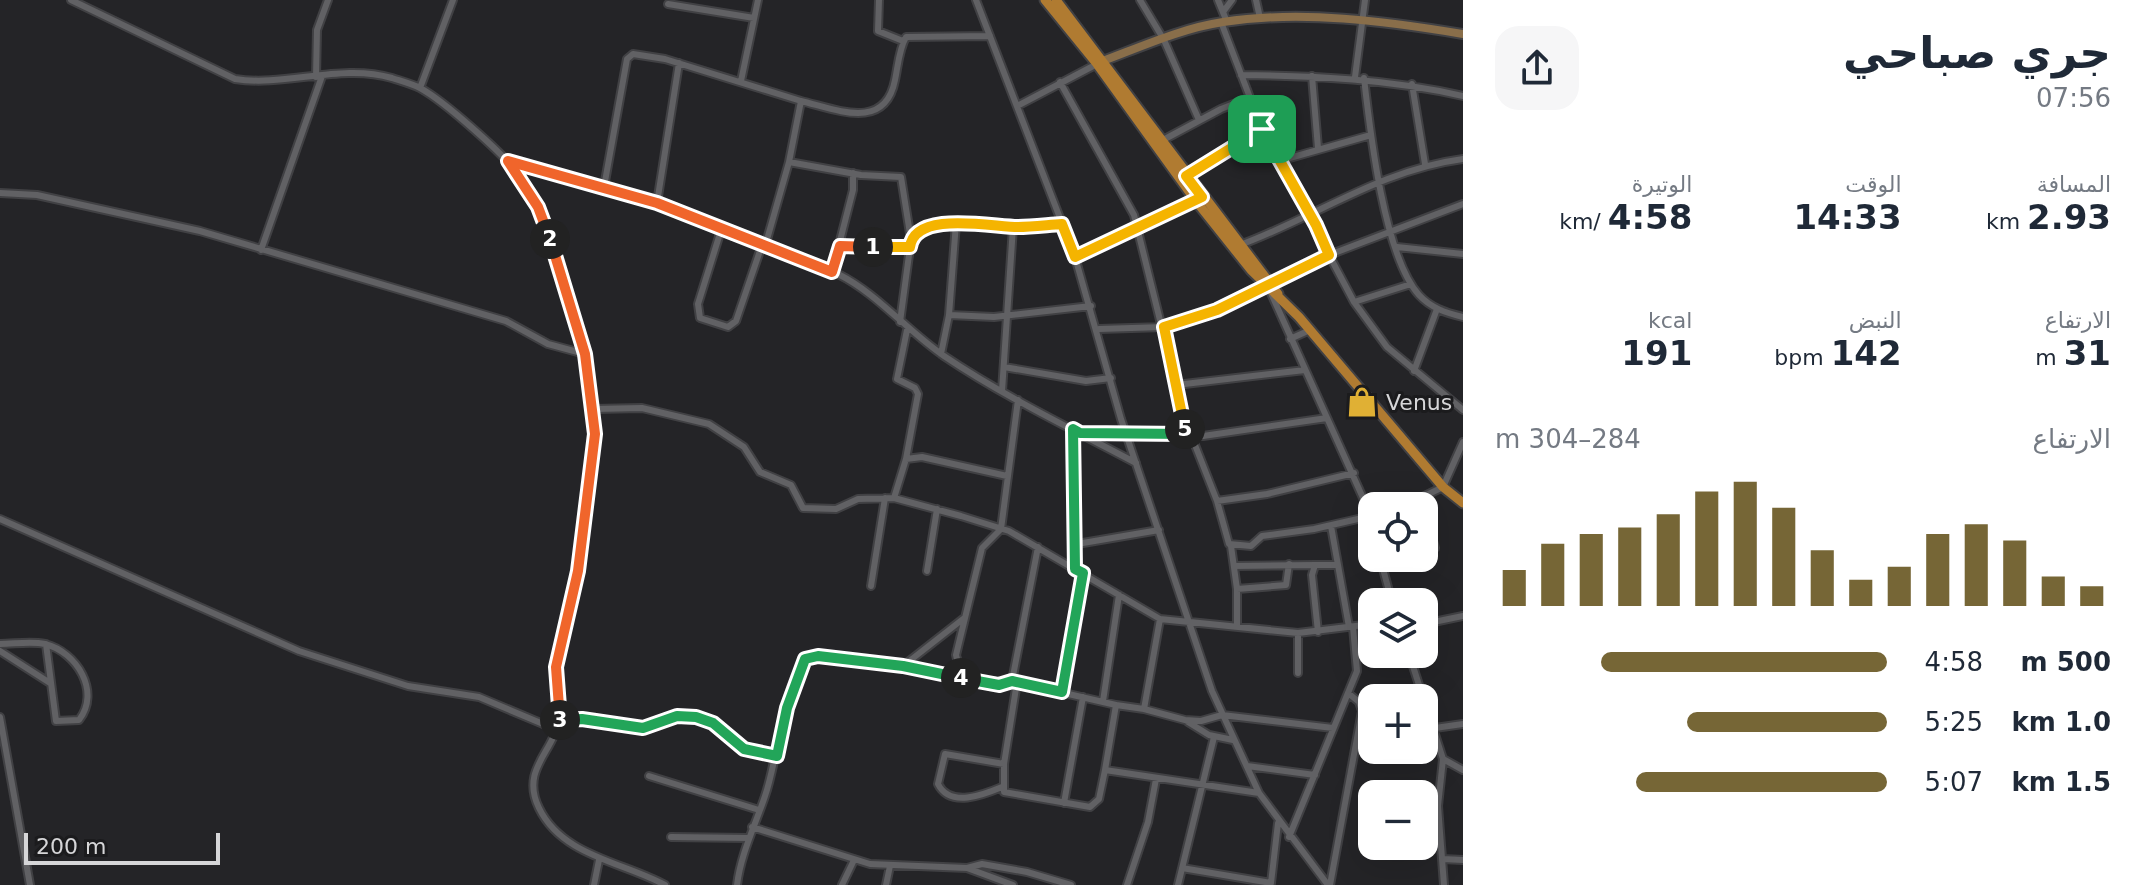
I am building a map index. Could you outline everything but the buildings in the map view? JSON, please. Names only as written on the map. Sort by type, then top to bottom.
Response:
[{"type":"main road","points":[[1045,0],[1100,62]]},
{"type":"main road","points":[[1056,0],[1199,199],[1443,487],[1463,503]]},
{"type":"main road","points":[[1107,72],[1163,140],[1199,199],[1271,286]]},
{"type":"street","points":[[71,0],[221,75],[258,82],[374,74],[420,88],[508,161],[538,207],[585,354],[594,409],[586,517],[556,667],[559,720],[535,773],[533,788],[537,805],[566,837],[599,860],[665,885]]},
{"type":"street","points":[[261,250],[319,77],[317,30],[328,0]]},
{"type":"street","points":[[420,88],[453,0]]},
{"type":"street","points":[[741,81],[758,0]]},
{"type":"street","points":[[879,0],[878,31],[903,41],[913,36],[963,39],[990,36]]},
{"type":"street","points":[[976,0],[1075,257],[1099,329],[1127,435],[1222,715],[1259,793],[1278,823],[1329,885]]},
{"type":"street","points":[[1140,0],[1164,40],[1199,120]]},
{"type":"street","points":[[1218,0],[1241,75],[1262,129],[1354,302],[1387,347],[1463,410]]},
{"type":"street","points":[[1223,12],[1232,0]]},
{"type":"street","points":[[1256,0],[1260,18]]},
{"type":"street","points":[[1355,77],[1365,0]]},
{"type":"street","points":[[668,4],[754,18]]},
{"type":"street","points":[[1017,106],[1100,62],[1224,22],[1260,18],[1364,21],[1463,34]]},
{"type":"street","points":[[604,187],[629,55],[679,63],[801,101],[865,113],[880,109],[892,93],[903,41]]},
{"type":"street","points":[[1107,72],[1128,54]]},
{"type":"street","points":[[657,203],[679,63]]},
{"type":"street","points":[[1241,75],[1355,77],[1412,84],[1463,96]]},
{"type":"street","points":[[1312,76],[1318,148]]},
{"type":"street","points":[[1364,78],[1371,135],[1390,230],[1411,284],[1437,309],[1463,317]]},
{"type":"street","points":[[1060,82],[1134,215],[1164,327],[1186,434],[1195,445],[1231,546],[1237,589],[1237,626]]},
{"type":"street","points":[[1412,84],[1425,164]]},
{"type":"street","points":[[1163,140],[1249,98]]},
{"type":"street","points":[[722,227],[698,304],[700,318],[728,327],[736,321],[764,242],[789,162],[801,101]]},
{"type":"street","points":[[1186,176],[1262,129]]},
{"type":"street","points":[[1279,161],[1371,135]]},
{"type":"street","points":[[1240,245],[1291,226],[1380,180],[1425,164],[1463,159]]},
{"type":"street","points":[[508,161],[657,203],[764,242],[862,286],[907,330],[941,354],[1018,400],[1137,464]]},
{"type":"street","points":[[789,162],[853,173],[901,177],[910,243],[900,322]]},
{"type":"street","points":[[832,272],[840,246],[853,173]]},
{"type":"street","points":[[0,193],[71,202],[115,215],[200,231],[506,321],[548,344],[585,354]]},
{"type":"street","points":[[1075,257],[1199,199]]},
{"type":"street","points":[[1099,329],[1164,327],[1217,310],[1329,255],[1463,204]]},
{"type":"street","points":[[840,246],[910,243],[921,229],[956,223],[1013,227],[1062,224]]},
{"type":"street","points":[[941,354],[949,315],[956,223]]},
{"type":"street","points":[[1002,391],[1013,227]]},
{"type":"street","points":[[1397,247],[1463,254]]},
{"type":"street","points":[[1354,302],[1411,284]]},
{"type":"street","points":[[1271,286],[1290,339],[1362,492]]},
{"type":"street","points":[[949,315],[1008,315],[1091,306]]},
{"type":"street","points":[[1414,371],[1437,309]]},
{"type":"street","points":[[1282,320],[1294,311]]},
{"type":"street","points":[[894,498],[906,459],[918,394],[915,388],[897,379],[907,330]]},
{"type":"street","points":[[1290,339],[1310,330]]},
{"type":"street","points":[[1004,367],[1086,381],[1111,378]]},
{"type":"street","points":[[1176,385],[1231,382],[1305,370]]},
{"type":"street","points":[[962,679],[956,659],[964,619],[982,548],[1001,529],[1018,400]]},
{"type":"street","points":[[594,409],[642,408],[709,424],[744,447],[760,472],[791,485],[803,508],[836,509],[858,499],[894,498],[1001,529],[1038,547],[1160,619],[1298,633],[1358,626]]},
{"type":"street","points":[[1076,431],[1127,435],[1186,434],[1260,430],[1327,418]]},
{"type":"street","points":[[1075,569],[1076,431]]},
{"type":"street","points":[[1433,492],[1443,487],[1463,442]]},
{"type":"street","points":[[906,459],[922,457],[1007,476]]},
{"type":"street","points":[[1217,501],[1267,494],[1354,473]]},
{"type":"street","points":[[871,586],[885,498]]},
{"type":"street","points":[[927,571],[937,509]]},
{"type":"street","points":[[0,519],[299,651],[408,686],[479,697],[555,729]]},
{"type":"street","points":[[1231,546],[1251,546],[1262,536],[1358,520]]},
{"type":"street","points":[[1289,837],[1358,664],[1331,526]]},
{"type":"street","points":[[1077,544],[1159,530]]},
{"type":"street","points":[[1002,787],[1015,682],[1038,547]]},
{"type":"street","points":[[1237,589],[1286,585],[1289,564]]},
{"type":"street","points":[[1315,565],[1312,575],[1318,632]]},
{"type":"street","points":[[1234,566],[1338,565]]},
{"type":"street","points":[[1062,692],[1083,573]]},
{"type":"street","points":[[1103,701],[1119,595]]},
{"type":"street","points":[[1438,621],[1463,616]]},
{"type":"street","points":[[903,666],[964,619]]},
{"type":"street","points":[[1144,709],[1160,619]]},
{"type":"street","points":[[1298,633],[1298,673]]},
{"type":"street","points":[[0,644],[46,644],[64,653],[83,674],[86,707],[79,720],[56,721],[46,644]]},
{"type":"street","points":[[0,651],[50,683]]},
{"type":"street","points":[[737,885],[748,838],[777,756],[787,708],[805,659],[818,656],[903,666],[999,685],[1015,682],[1185,720],[1201,721],[1222,715],[1333,728]]},
{"type":"street","points":[[1329,885],[1362,711],[1359,702],[1348,693]]},
{"type":"street","points":[[1064,803],[1083,697]]},
{"type":"street","points":[[1002,787],[1011,795],[1096,804],[1116,705]]},
{"type":"street","points":[[559,720],[582,719],[643,728],[677,716],[696,717],[713,723],[744,749],[777,756]]},
{"type":"street","points":[[0,717],[30,885]]},
{"type":"street","points":[[1185,720],[1214,737],[1233,740]]},
{"type":"street","points":[[1438,728],[1463,724]]},
{"type":"street","points":[[1178,885],[1214,737]]},
{"type":"street","points":[[1438,740],[1443,759],[1438,806],[1444,885]]},
{"type":"street","points":[[1002,787],[970,799],[945,793],[938,784],[945,754],[1004,764]]},
{"type":"street","points":[[1443,759],[1463,770]]},
{"type":"street","points":[[1247,766],[1315,775]]},
{"type":"street","points":[[1105,770],[1201,787],[1259,793]]},
{"type":"street","points":[[649,776],[759,810]]},
{"type":"street","points":[[1127,885],[1148,822],[1156,779]]},
{"type":"street","points":[[1182,868],[1271,884],[1278,823]]},
{"type":"street","points":[[752,827],[854,860],[890,866],[967,868],[982,864],[1071,885]]},
{"type":"street","points":[[671,837],[748,838]]},
{"type":"street","points":[[1443,859],[1463,860]]},
{"type":"street","points":[[594,885],[599,860]]},
{"type":"street","points":[[842,885],[854,860]]},
{"type":"street","points":[[886,885],[890,866]]},
{"type":"street","points":[[967,868],[1013,885]]},
{"type":"street","points":[[1003,868],[1013,885]]},
{"type":"place","name":"Venus","points":[[1362,402]]},
{"type":"route","points":[[1262,129],[1316,225],[1329,255],[1268,288],[1193,319],[1164,327],[1186,434],[1080,433],[1073,429],[1075,569],[1083,573],[1062,692],[1012,681],[1004,685],[991,684],[903,666],[814,656],[805,659],[800,666],[777,756],[744,749],[713,723],[696,717],[677,716],[643,728],[582,719],[559,720],[556,667],[559,643],[578,571],[586,517],[595,434],[594,409],[585,354],[554,250],[538,207],[508,161],[657,203],[763,242],[832,272],[840,246],[910,247],[911,240],[921,229],[960,222],[1013,227],[1062,224],[1075,257],[1202,197],[1186,176],[1262,129]]}]
